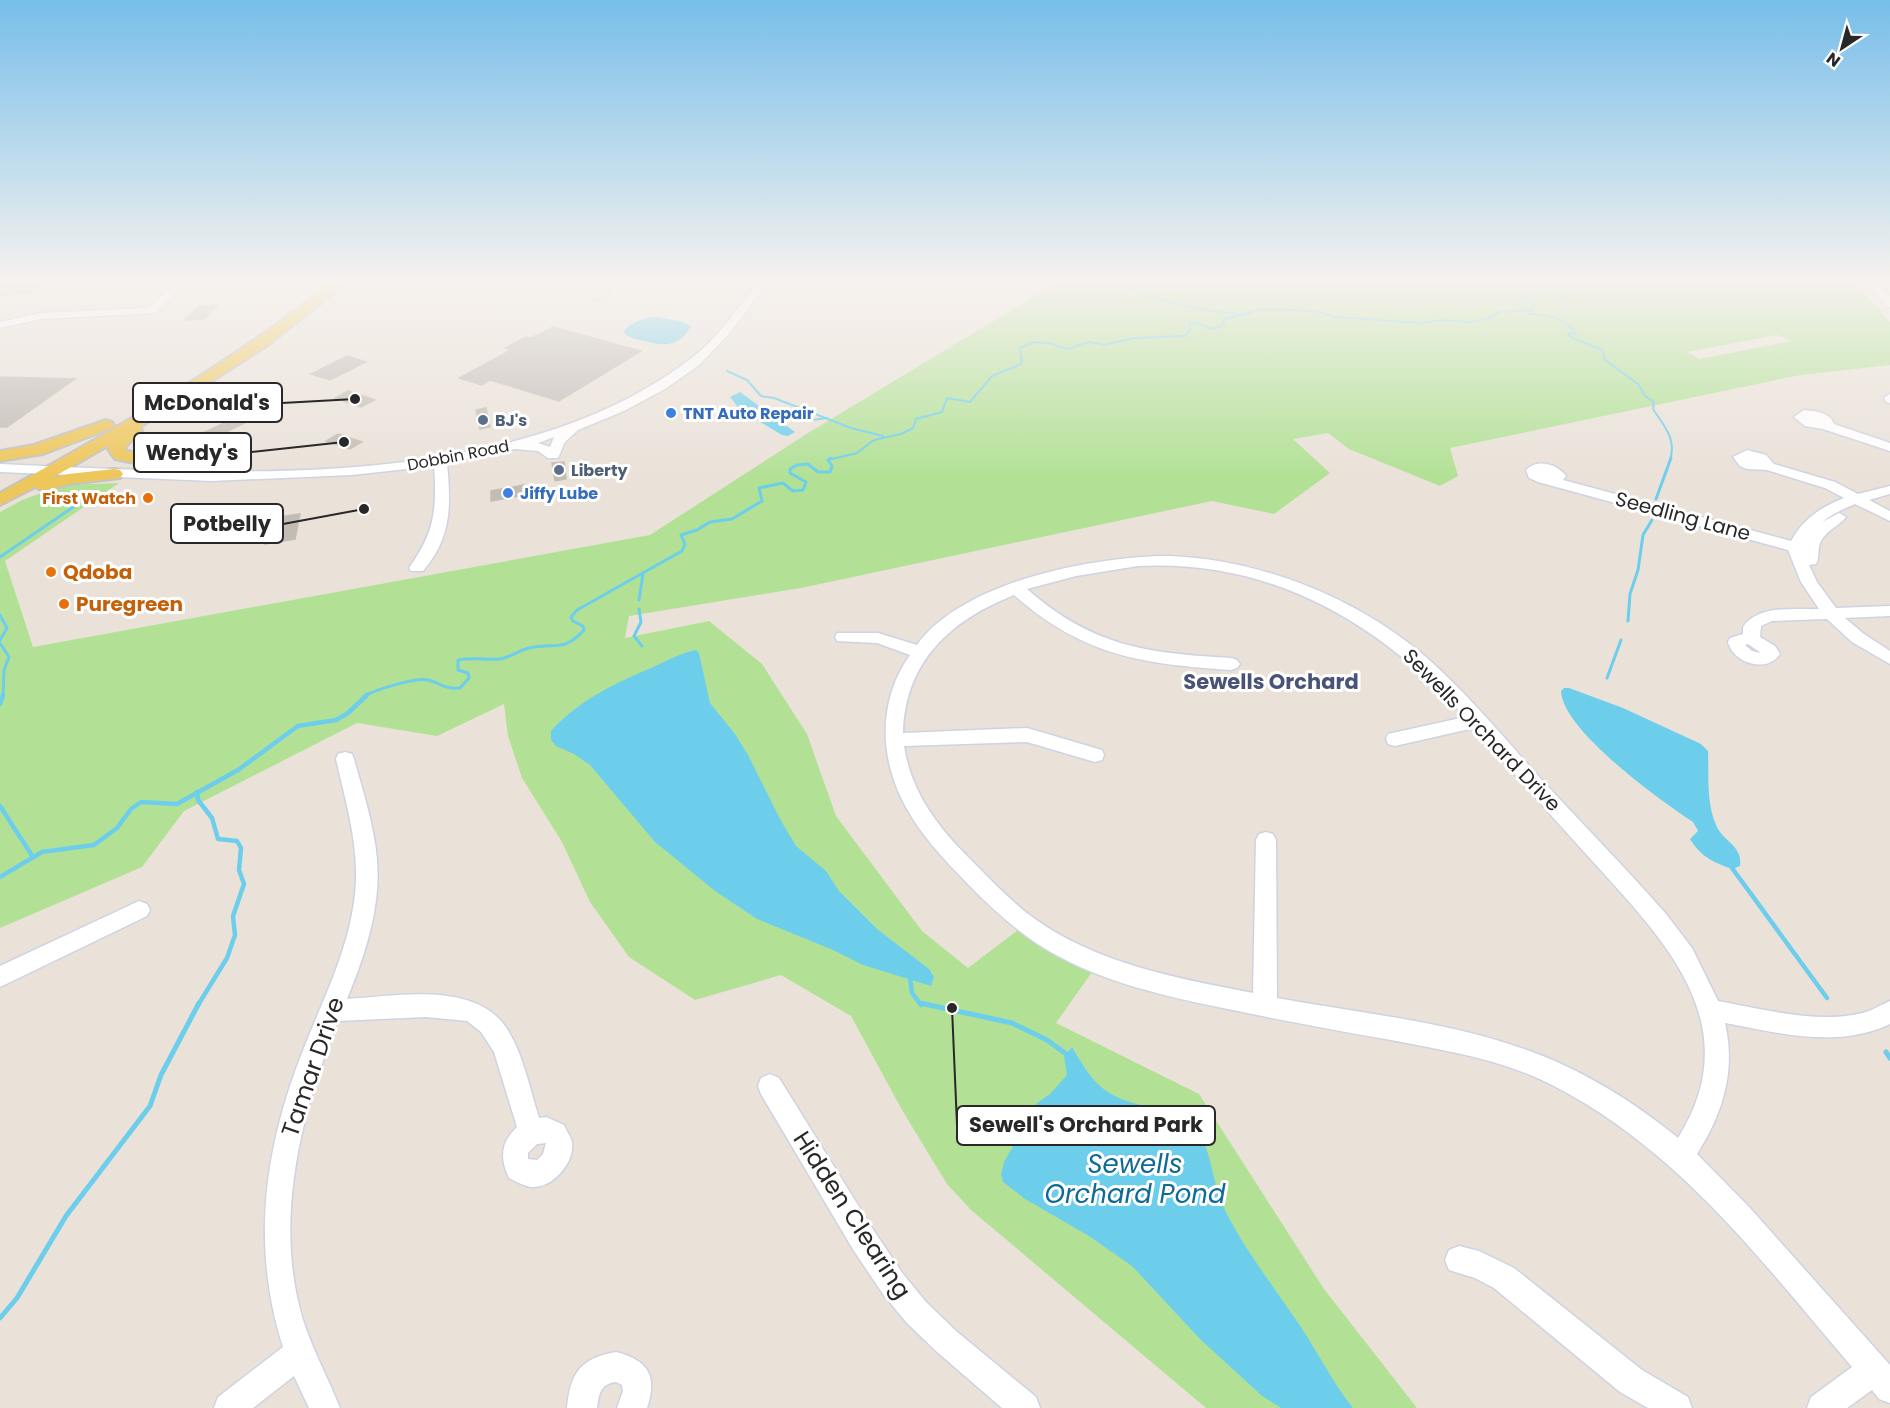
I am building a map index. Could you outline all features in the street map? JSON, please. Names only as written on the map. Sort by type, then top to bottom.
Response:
[{"type":"main road","points":[[0,501],[46,465],[106,424],[232,345]]},
{"type":"main road","points":[[0,482],[25,469],[71,460],[194,388],[257,345]]},
{"type":"main road","points":[[186,468],[127,457],[118,452],[117,445],[123,438],[209,383],[260,345]]},
{"type":"main road","points":[[0,458],[37,450],[106,424]]},
{"type":"main road","points":[[0,501],[57,481],[114,474]]},
{"type":"street","name":"Dobbin Road","points":[[0,458],[114,474],[211,477],[237,474],[352,471],[440,460],[510,445],[583,423],[629,404],[683,372],[713,345]]},
{"type":"street","points":[[510,445],[541,447],[553,455],[559,440],[583,423]]},
{"type":"street","points":[[1825,425],[1876,440],[1890,447]]},
{"type":"street","points":[[1876,440],[1890,436]]},
{"type":"street","name":"Dobbin Road","points":[[71,460],[237,474]]},
{"type":"street","points":[[417,568],[426,557],[442,515],[440,460]]},
{"type":"street","points":[[1767,466],[1816,479],[1890,517]]},
{"type":"street","points":[[0,468],[25,469]]},
{"type":"street","name":"Seedling Lane","points":[[1556,480],[1802,549]]},
{"type":"street","points":[[1890,490],[1843,514],[1822,529],[1802,549],[1835,612],[1850,632],[1890,658]]},
{"type":"street","points":[[1863,502],[1890,500]]},
{"type":"street","name":"Sewells Orchard Drive","points":[[1681,1157],[1705,1120],[1715,1090],[1718,1066],[1716,1037],[1710,1010],[1691,968],[1660,923],[1477,721],[1422,663],[1369,623],[1315,595],[1255,574],[1201,562],[1130,562],[1090,568],[1015,587],[975,605],[955,618],[921,652],[900,690],[895,722],[900,773],[908,794],[936,837],[1010,912],[1038,933],[1097,965],[1130,977],[1265,1006],[1499,1051],[1557,1074],[1642,1126],[1681,1157],[1743,1221],[1882,1379]]},
{"type":"street","points":[[1015,587],[1036,608],[1063,627],[1105,646],[1128,653],[1170,660],[1231,664]]},
{"type":"street","points":[[1752,639],[1751,627],[1762,618],[1835,612],[1890,611]]},
{"type":"street","points":[[1835,612],[1890,650]]},
{"type":"street","points":[[843,637],[878,638],[921,652]]},
{"type":"street","points":[[1395,739],[1477,721]]},
{"type":"street","points":[[895,740],[1027,735],[1095,755]]},
{"type":"street","name":"Tamar Drive","points":[[325,1408],[299,1353],[286,1306],[278,1255],[280,1181],[288,1132],[301,1086],[353,954],[366,892],[367,861],[364,831],[345,759]]},
{"type":"street","points":[[1265,1006],[1266,840]]},
{"type":"street","points":[[0,977],[139,910]]},
{"type":"street","points":[[330,1011],[439,1006],[472,1011],[493,1027],[507,1051],[531,1132]]},
{"type":"street","points":[[1710,1010],[1843,1028],[1865,1024],[1890,1012]]},
{"type":"street","name":"Hidden Clearing","points":[[770,1086],[864,1241],[893,1284],[916,1312],[946,1341],[1025,1408]]},
{"type":"street","points":[[1459,1260],[1479,1266],[1504,1278],[1631,1381],[1677,1408]]},
{"type":"street","points":[[229,1408],[299,1353]]},
{"type":"street","points":[[582,1408],[582,1397],[590,1379],[607,1366],[617,1365],[627,1368],[633,1375],[637,1393],[632,1408]]},
{"type":"street","points":[[1822,1408],[1882,1379]]},
{"type":"green space","points":[[954,345],[1726,345],[1687,352],[1699,359],[1772,345],[1890,345],[1890,365],[1800,375],[1450,448],[1458,476],[1440,486],[1349,449],[1328,433],[1293,439],[1330,473],[1274,514],[1212,501],[801,588],[629,616],[625,638],[709,621],[762,664],[807,734],[836,816],[922,931],[968,968],[1026,924],[1097,965],[1056,1023],[1199,1094],[1324,1289],[1417,1408],[1206,1408],[971,1210],[947,1184],[902,1110],[851,1016],[781,975],[695,1000],[629,957],[590,902],[562,842],[522,778],[508,736],[504,704],[437,736],[357,723],[184,811],[142,867],[0,928],[0,512],[22,500],[63,485],[119,483],[5,561],[33,647],[650,535],[808,433]]},
{"type":"water","points":[[740,392],[795,432],[788,436],[782,435],[740,410],[730,397]]},
{"type":"water","points":[[696,650],[699,653],[710,703],[735,734],[748,755],[796,846],[826,871],[839,891],[877,929],[929,969],[934,977],[931,986],[863,965],[833,950],[757,919],[715,891],[655,842],[590,765],[556,746],[551,740],[551,731],[562,720],[598,693],[674,657]]},
{"type":"water","points":[[1564,688],[1623,708],[1701,744],[1708,751],[1709,790],[1713,818],[1720,832],[1739,854],[1740,866],[1733,869],[1720,865],[1698,850],[1690,839],[1698,831],[1693,822],[1637,782],[1595,744],[1566,707],[1561,691]]},
{"type":"water","name":"Sewells Orchard Pond","points":[[1072,1047],[1091,1076],[1105,1090],[1129,1102],[1178,1117],[1199,1133],[1206,1147],[1220,1198],[1230,1221],[1353,1408],[1281,1408],[1262,1396],[1200,1339],[1132,1266],[1089,1236],[1025,1199],[1003,1182],[1001,1174],[1004,1162],[1037,1103],[1050,1094],[1067,1075],[1064,1057]]},
{"type":"building","points":[[511,345],[618,345],[641,351],[559,401],[490,380],[482,385],[459,378],[511,350],[505,348]]},
{"type":"building","points":[[347,356],[366,362],[330,380],[311,374]]},
{"type":"building","points":[[0,377],[75,379],[7,427],[0,427]]},
{"type":"building","points":[[348,391],[375,400],[361,407],[335,398]]},
{"type":"building","name":"BJ's","points":[[486,408],[490,427],[480,429],[476,410]]},
{"type":"building","points":[[247,412],[259,416],[228,431],[204,438],[203,433]]},
{"type":"building","points":[[338,434],[362,442],[350,449],[326,441]]},
{"type":"building","name":"Liberty","points":[[564,462],[566,479],[555,481],[552,463]]},
{"type":"building","name":"Jiffy Lube","points":[[524,485],[525,495],[491,501],[491,491]]},
{"type":"building","points":[[300,514],[295,539],[265,544],[266,539],[260,540],[265,519]]},
{"type":"waterway","points":[[828,460],[857,453],[874,440],[901,434],[913,428],[916,419],[942,412],[947,398],[970,402],[992,376],[1019,365],[1022,362],[1020,348],[1028,345]]},
{"type":"waterway","points":[[1054,345],[1068,349],[1081,345]]},
{"type":"waterway","points":[[1589,345],[1602,350],[1605,360],[1638,384],[1646,397],[1654,402],[1653,409],[1671,439],[1670,460]]},
{"type":"waterway","points":[[727,371],[747,380],[761,396],[774,398],[826,418]]},
{"type":"waterway","points":[[804,421],[826,418]]},
{"type":"waterway","points":[[826,418],[851,428],[883,436]]},
{"type":"waterway","points":[[1656,499],[1671,458]]},
{"type":"waterway","points":[[364,696],[414,680],[428,680],[451,688],[460,688],[469,678],[468,673],[458,670],[458,660],[499,659],[529,648],[570,642],[584,630],[583,626],[573,621],[571,617],[577,610],[682,551],[685,544],[681,535],[697,530],[710,522],[732,519],[762,501],[759,488],[783,483],[793,491],[803,490],[806,482],[790,473],[790,469],[797,465],[808,464],[818,472],[830,472],[832,466],[828,460]]},
{"type":"waterway","points":[[0,557],[85,499]]},
{"type":"waterway","points":[[1628,621],[1630,594],[1638,570],[1643,535],[1652,520]]},
{"type":"waterway","points":[[639,600],[643,574]]},
{"type":"waterway","points":[[639,609],[641,622],[634,636],[642,646]]},
{"type":"waterway","points":[[0,615],[7,628],[0,640]]},
{"type":"waterway","points":[[1607,678],[1621,640]]},
{"type":"waterway","points":[[0,643],[9,657],[4,670],[3,696]]},
{"type":"waterway","points":[[0,704],[3,695]]},
{"type":"waterway","points":[[197,793],[238,770],[298,726],[336,720],[348,713],[367,695]]},
{"type":"waterway","points":[[0,877],[42,852],[94,845],[117,828],[131,809],[141,802],[177,804],[197,793]]},
{"type":"waterway","points":[[197,793],[198,800],[212,818],[218,839],[237,841],[241,848],[239,870],[244,884],[233,916],[235,935],[227,958],[198,1005]]},
{"type":"waterway","points":[[0,806],[33,857]]},
{"type":"waterway","points":[[1732,868],[1827,998]]},
{"type":"waterway","points":[[910,977],[912,993],[921,1005]]},
{"type":"waterway","points":[[0,1318],[17,1298],[66,1216],[150,1106],[161,1075],[199,1003]]},
{"type":"waterway","points":[[920,1003],[1012,1023],[1047,1040],[1069,1056]]},
{"type":"waterway","points":[[1886,1052],[1890,1058]]},
{"type":"place","name":"McDonald's","points":[[355,399]]},
{"type":"place","name":"TNT Auto Repair","points":[[671,413]]},
{"type":"place","name":"BJ's","points":[[483,420]]},
{"type":"place","name":"Wendy's","points":[[344,442]]},
{"type":"place","name":"Liberty","points":[[559,470]]},
{"type":"place","name":"Jiffy Lube","points":[[508,493]]},
{"type":"place","name":"First Watch","points":[[148,498]]},
{"type":"place","name":"Potbelly","points":[[364,509]]},
{"type":"place","name":"Qdoba","points":[[51,572]]},
{"type":"place","name":"Puregreen","points":[[64,604]]},
{"type":"place","name":"Sewell's Orchard Park","points":[[952,1008]]},
{"type":"district","name":"Sewells Orchard","points":[[1271,682]]}]
